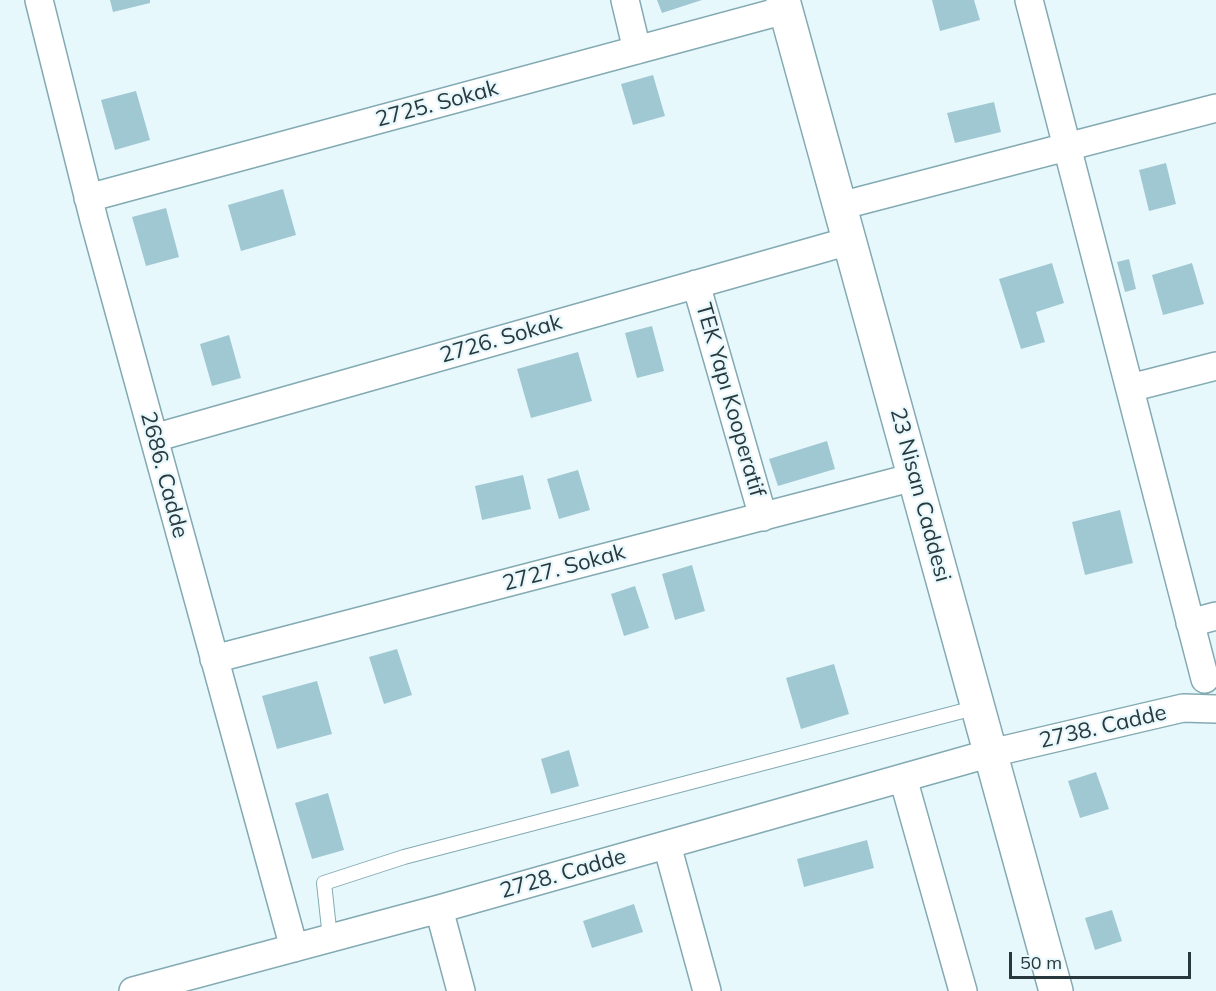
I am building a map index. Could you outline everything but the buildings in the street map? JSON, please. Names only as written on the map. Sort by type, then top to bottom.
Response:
[{"type":"main road","name":"23 Nisan Caddesi","points":[[784,5],[1056,991]]},
{"type":"street","name":"2686. Cadde","points":[[39,0],[88,198],[294,948]]},
{"type":"street","points":[[625,0],[637,50]]},
{"type":"street","points":[[1029,0],[1190,623],[1210,671],[1183,708]]},
{"type":"street","name":"2725. Sokak","points":[[88,198],[637,50],[784,5]]},
{"type":"street","points":[[840,206],[1216,108]]},
{"type":"street","name":"2726. Sokak","points":[[154,438],[849,241]]},
{"type":"street","name":"TEK Yapı Kooperatif","points":[[696,284],[763,517]]},
{"type":"street","points":[[1130,388],[1216,366]]},
{"type":"street","name":"2727. Sokak","points":[[214,659],[914,477]]},
{"type":"street","points":[[1190,623],[1216,616]]},
{"type":"street","name":"2738. Cadde","points":[[990,753],[1183,708],[1216,709]]},
{"type":"street","name":"2728. Cadde","points":[[133,991],[197,983],[294,948],[990,753]]},
{"type":"street","points":[[903,778],[963,991]]},
{"type":"street","points":[[667,844],[707,991]]},
{"type":"street","points":[[439,909],[461,991]]},
{"type":"lane","points":[[330,938],[324,883],[404,857],[978,707]]}]
